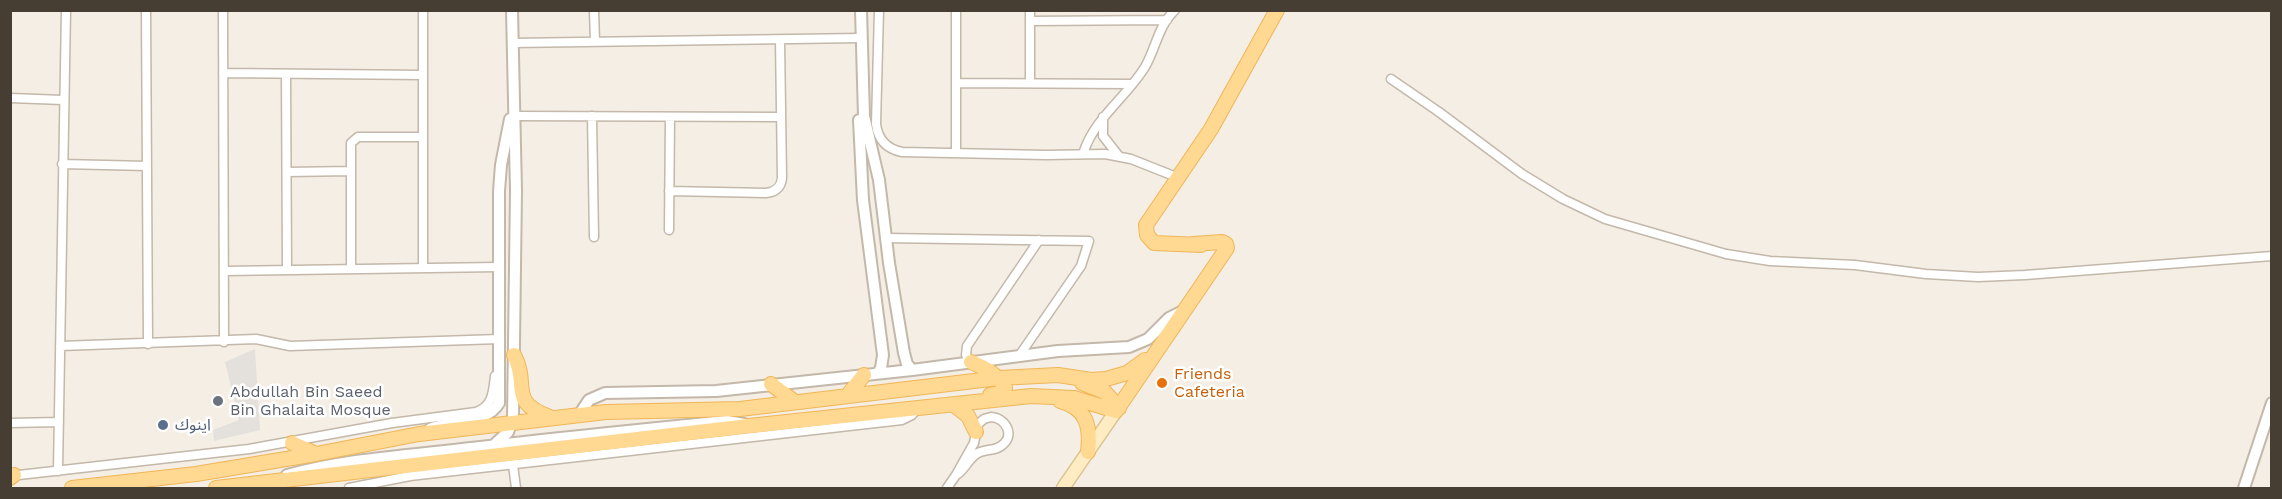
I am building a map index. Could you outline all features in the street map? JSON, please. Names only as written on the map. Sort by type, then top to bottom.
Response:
[{"type":"main road","points":[[1216,266],[1212,251],[1202,245],[1154,243],[1146,232],[1148,222],[1216,120],[1277,10]]},
{"type":"main road","points":[[1063,489],[1155,352],[1227,251],[1226,244],[1222,242],[1193,244]]},
{"type":"main road","points":[[72,489],[184,475],[316,454],[419,434],[579,415],[633,410],[720,410],[999,378],[1058,375],[1098,380],[1114,378],[1134,369],[1155,352]]},
{"type":"main road","points":[[514,355],[519,366],[521,391],[525,401],[534,411],[552,418]]},
{"type":"main road","points":[[960,404],[978,397],[1002,393],[1004,386],[999,378],[971,362]]},
{"type":"main road","points":[[847,396],[871,374]]},
{"type":"main road","points":[[1038,377],[1070,380],[1099,389],[1110,396],[1118,409]]},
{"type":"main road","points":[[771,384],[795,402]]},
{"type":"main road","points":[[216,489],[677,440],[749,426],[1042,395],[1064,396],[1118,409]]},
{"type":"main road","points":[[998,400],[1052,400],[1074,407],[1088,423],[1090,439],[1088,452]]},
{"type":"main road","points":[[960,404],[976,432]]},
{"type":"main road","points":[[292,443],[316,454]]},
{"type":"main road","points":[[339,489],[351,474]]},
{"type":"street","points":[[58,471],[66,10]]},
{"type":"street","points":[[146,10],[148,344]]},
{"type":"street","points":[[223,10],[224,342]]},
{"type":"street","points":[[423,10],[423,268]]},
{"type":"street","points":[[494,445],[508,432],[512,424],[515,116],[512,74],[512,10]]},
{"type":"street","points":[[594,10],[595,42]]},
{"type":"street","points":[[861,10],[865,123],[879,180],[885,238],[904,357],[912,370]]},
{"type":"street","points":[[879,10],[876,124],[880,139],[887,147],[902,152],[1118,156],[1179,178]]},
{"type":"street","points":[[956,10],[956,153]]},
{"type":"street","points":[[1030,10],[1030,83]]},
{"type":"street","points":[[1083,154],[1089,136],[1145,67],[1167,20],[1175,10]]},
{"type":"street","points":[[1030,21],[1167,20]]},
{"type":"street","points":[[512,43],[861,39]]},
{"type":"street","points":[[669,191],[766,193],[776,190],[782,181],[780,40]]},
{"type":"street","points":[[223,73],[423,75]]},
{"type":"street","points":[[286,74],[288,270]]},
{"type":"street","points":[[419,434],[446,423],[480,418],[491,413],[500,398],[498,267],[500,178],[509,123],[512,74]]},
{"type":"street","points":[[862,75],[859,114],[861,178],[883,355],[881,368],[871,374]]},
{"type":"street","points":[[1390,79],[1439,112],[1522,174],[1563,200],[1613,222],[1726,254],[1770,261],[1848,265],[1978,277],[2271,256]]},
{"type":"street","points":[[956,83],[1132,84]]},
{"type":"street","points":[[10,98],[63,100]]},
{"type":"street","points":[[515,116],[781,117]]},
{"type":"street","points":[[592,116],[594,237]]},
{"type":"street","points":[[669,230],[670,117]]},
{"type":"street","points":[[1103,117],[1103,136],[1118,156]]},
{"type":"street","points":[[351,269],[351,158],[356,145],[368,138],[423,137]]},
{"type":"street","points":[[62,164],[147,166]]},
{"type":"street","points":[[287,172],[351,171]]},
{"type":"street","points":[[885,238],[1089,241],[1081,266],[1019,356]]},
{"type":"street","points":[[971,362],[966,355],[967,346],[1040,240]]},
{"type":"street","points":[[224,271],[498,267]]},
{"type":"street","points":[[878,310],[883,323],[888,352],[894,355],[899,349],[895,321],[897,308]]},
{"type":"street","points":[[579,415],[589,400],[605,393],[716,391],[1019,356],[1077,350],[1130,348],[1148,339],[1169,318],[1186,310]]},
{"type":"street","points":[[60,346],[262,340],[290,346],[499,339]]},
{"type":"street","points":[[12,476],[292,443],[392,423],[481,410],[492,399],[500,355]]},
{"type":"street","points":[[2244,489],[2271,403]]},
{"type":"street","points":[[350,489],[410,476],[513,465],[677,440],[902,420],[912,416],[918,408]]},
{"type":"street","points":[[947,489],[974,443],[978,424],[984,419],[995,417],[1005,423],[1008,433],[1006,441],[1001,446],[976,453],[956,475]]},
{"type":"street","points":[[264,484],[286,475],[319,468],[494,445],[727,421],[749,426]]},
{"type":"street","points":[[10,423],[59,422]]},
{"type":"street","points":[[513,465],[516,489]]},
{"type":"shaded area","points":[[255,349],[260,430],[214,441],[213,430],[239,420],[225,362]]},
{"type":"place","name":"Friends Cafeteria","points":[[1162,383]]},
{"type":"place","name":"Abdullah Bin Saeed Bin Ghalaita Mosque","points":[[218,401]]},
{"type":"place","name":"اينوك","points":[[163,425]]}]
